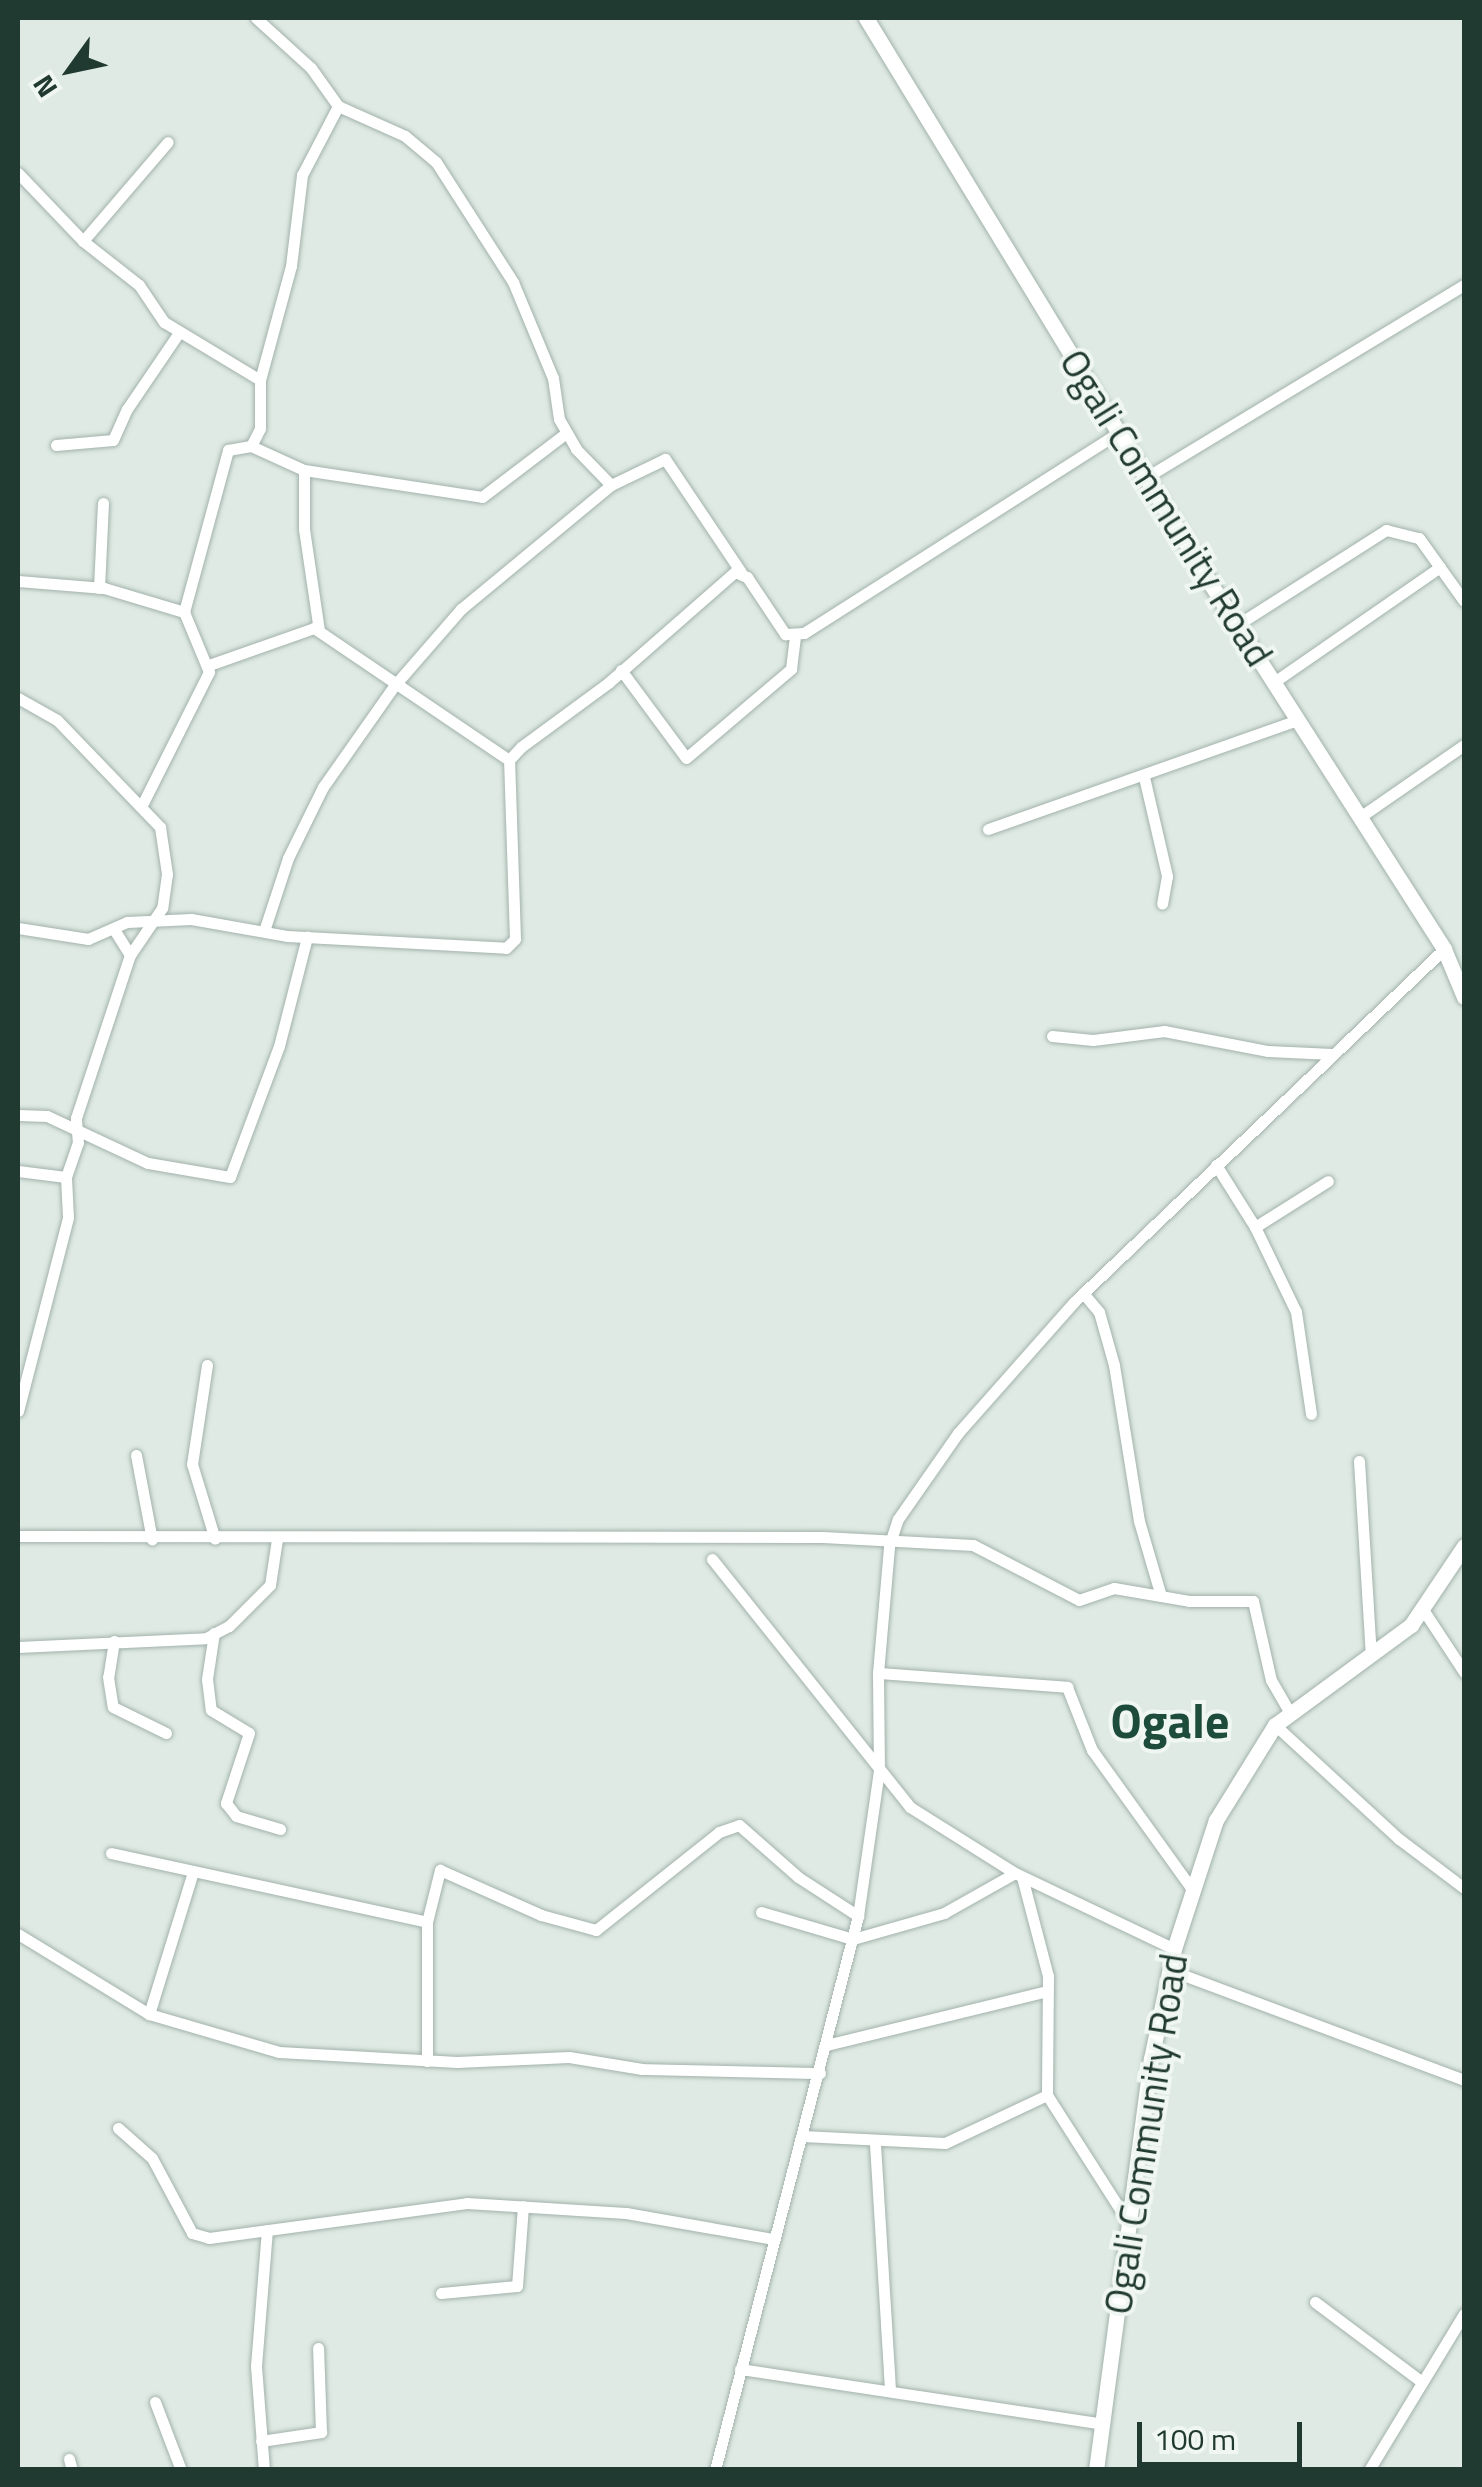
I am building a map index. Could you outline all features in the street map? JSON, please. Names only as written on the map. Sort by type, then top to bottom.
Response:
[{"type":"street","points":[[256,18],[310,68],[338,106],[426,152],[484,229],[536,333],[566,434],[611,485]]},
{"type":"street","name":"Ogali Community Road","points":[[866,18],[1237,625],[1444,949],[1464,991]]},
{"type":"street","points":[[250,446],[264,409],[260,380],[291,266],[302,176],[338,106]]},
{"type":"street","points":[[83,241],[168,142]]},
{"type":"street","points":[[18,173],[83,241],[139,285],[178,334],[260,380]]},
{"type":"street","points":[[1146,478],[1464,284]]},
{"type":"street","points":[[56,445],[113,440],[126,408],[178,334]]},
{"type":"street","points":[[795,636],[1118,433]]},
{"type":"street","points":[[209,665],[184,612],[228,450],[250,446],[304,470],[482,497],[566,434]]},
{"type":"street","points":[[264,931],[323,787],[394,686],[461,609],[611,485],[665,459],[776,624],[795,636]]},
{"type":"street","points":[[304,470],[304,528],[318,631]]},
{"type":"street","points":[[99,588],[103,503]]},
{"type":"street","points":[[1237,625],[1386,530],[1419,538],[1464,601]]},
{"type":"street","points":[[1274,682],[1440,567]]},
{"type":"street","points":[[509,760],[621,670],[700,596],[741,572]]},
{"type":"street","points":[[18,580],[99,588],[184,612]]},
{"type":"street","points":[[143,804],[175,750],[209,665],[300,629],[318,631],[394,686],[509,760]]},
{"type":"street","points":[[621,670],[686,758],[791,669],[795,636]]},
{"type":"street","points":[[18,698],[56,720],[115,784],[143,804],[160,827],[166,866],[157,921],[130,956],[76,1118],[79,1134],[66,1177],[68,1217],[18,1411]]},
{"type":"street","points":[[988,829],[1298,720]]},
{"type":"street","points":[[1360,817],[1464,745]]},
{"type":"street","points":[[18,928],[88,940],[115,931],[126,922],[191,919],[307,937],[512,944],[509,760]]},
{"type":"street","points":[[1144,777],[1167,876],[1162,904]]},
{"type":"street","points":[[115,931],[130,956]]},
{"type":"street","points":[[18,1115],[48,1116],[79,1134],[148,1163],[230,1177],[279,1046],[307,937]]},
{"type":"street","points":[[716,2470],[858,1916],[878,1771],[878,1673],[890,1539],[907,1502],[958,1434],[1083,1292],[1444,949]]},
{"type":"street","points":[[1052,1036],[1093,1040],[1164,1031],[1268,1051],[1332,1054]]},
{"type":"street","points":[[1216,1165],[1256,1226],[1296,1312],[1311,1414]]},
{"type":"street","points":[[18,1171],[66,1177]]},
{"type":"street","points":[[1256,1226],[1328,1181]]},
{"type":"street","points":[[1083,1292],[1098,1312],[1114,1366],[1138,1521],[1160,1596]]},
{"type":"street","points":[[207,1365],[192,1464],[216,1539]]},
{"type":"street","points":[[136,1455],[152,1540]]},
{"type":"street","points":[[1359,1461],[1371,1655]]},
{"type":"street","points":[[18,1536],[152,1540],[890,1539],[984,1549],[1079,1600],[1114,1588],[1258,1605],[1265,1660],[1290,1713]]},
{"type":"street","points":[[18,1647],[173,1642],[214,1634],[270,1585],[277,1539]]},
{"type":"street","name":"Ogali Community Road","points":[[1096,2470],[1127,2220],[1170,1970],[1191,1888],[1222,1806],[1276,1725],[1371,1655],[1424,1610],[1464,1546]]},
{"type":"street","points":[[712,1559],[878,1771],[919,1814],[1018,1875],[1174,1949]]},
{"type":"street","points":[[1424,1610],[1464,1672]]},
{"type":"street","points":[[214,1634],[207,1679],[211,1710],[249,1732],[229,1790],[229,1811],[280,1829]]},
{"type":"street","points":[[114,1641],[108,1677],[113,1707],[166,1733]]},
{"type":"street","points":[[878,1673],[1067,1687],[1092,1750],[1191,1888]]},
{"type":"street","points":[[1276,1725],[1399,1839],[1464,1888]]},
{"type":"street","points":[[426,2060],[427,1922],[436,1874],[444,1870],[541,1914],[596,1930],[718,1832],[740,1825],[798,1877],[858,1916]]},
{"type":"street","points":[[111,1853],[427,1922]]},
{"type":"street","points":[[149,2014],[193,1872]]},
{"type":"street","points":[[761,1912],[853,1938],[944,1913],[1018,1875]]},
{"type":"street","points":[[1018,1875],[1048,1991],[1047,2095],[1127,2220]]},
{"type":"street","points":[[18,1934],[149,2014],[279,2052],[426,2060],[570,2058],[652,2070],[820,2074]]},
{"type":"street","points":[[1170,1970],[1464,2080]]},
{"type":"street","points":[[826,2045],[1048,1991]]},
{"type":"street","points":[[802,2136],[874,2144],[953,2142],[1047,2095]]},
{"type":"street","points":[[118,2128],[152,2158],[192,2233],[228,2238],[430,2206],[523,2206],[626,2213],[774,2239]]},
{"type":"street","points":[[874,2144],[890,2387]]},
{"type":"street","points":[[440,2294],[517,2286],[523,2206]]},
{"type":"street","points":[[264,2470],[256,2366],[267,2230]]},
{"type":"street","points":[[1314,2302],[1422,2382]]},
{"type":"street","points":[[1369,2470],[1464,2314]]},
{"type":"street","points":[[261,2442],[321,2432],[318,2348]]},
{"type":"street","points":[[740,2369],[890,2387],[1102,2424]]},
{"type":"street","points":[[155,2402],[181,2470]]},
{"type":"district","name":"Ogale","points":[[1170,1721]]}]
